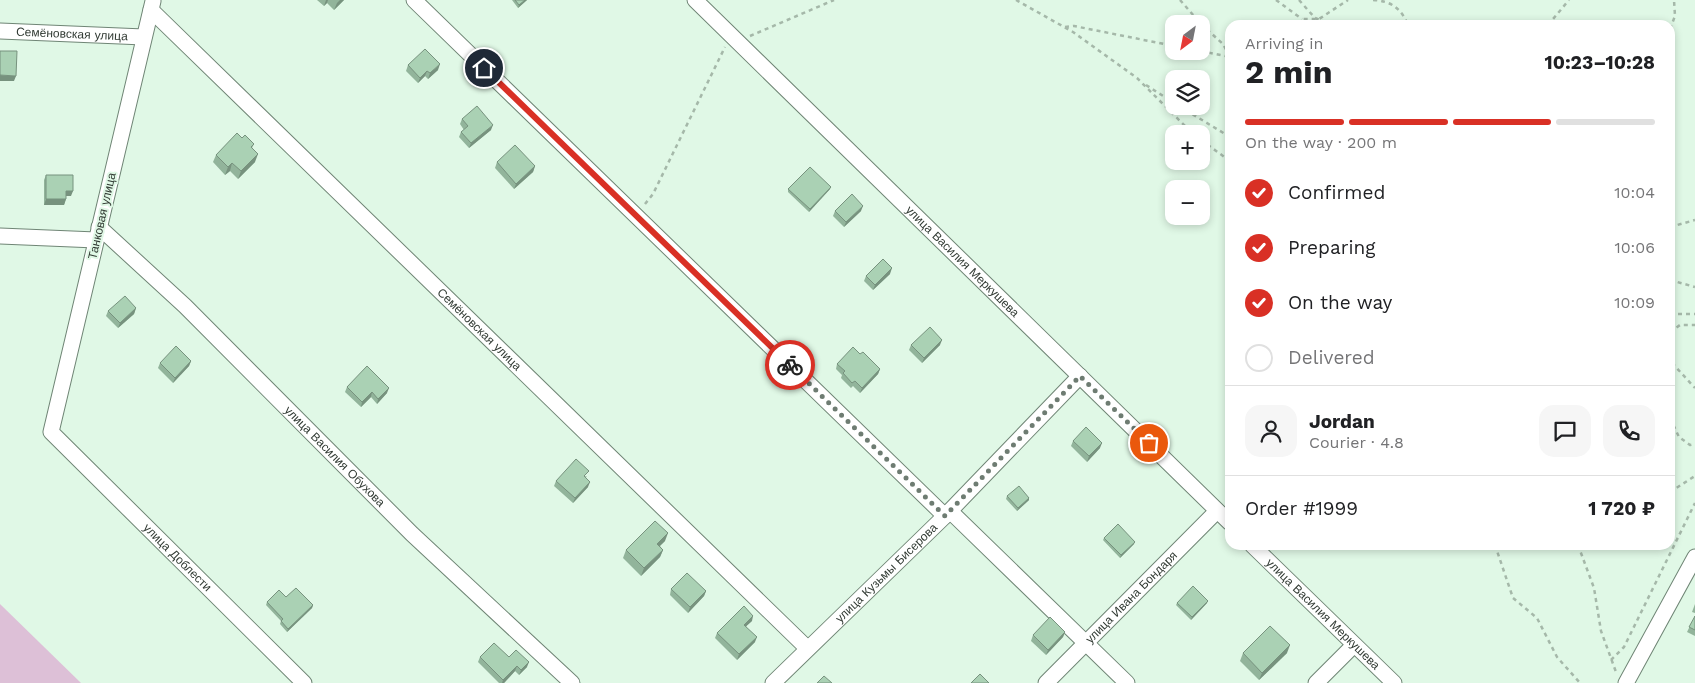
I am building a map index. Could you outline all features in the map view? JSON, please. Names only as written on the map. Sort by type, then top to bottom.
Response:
[{"type":"street","points":[[414,0],[948,514],[1127,683]]},
{"type":"street","name":"улица Василия Меркушева","points":[[695,0],[1225,518]]},
{"type":"street","name":"Танковая улица","points":[[51,432],[152,5]]},
{"type":"street","name":"Семёновская улица","points":[[152,5],[807,648]]},
{"type":"street","name":"Семёновская улица","points":[[0,31],[144,37]]},
{"type":"street","points":[[0,236],[97,234]]},
{"type":"street","name":"улица Василия Обухова","points":[[97,234],[185,306],[412,534],[572,683]]},
{"type":"street","name":"улица Кузьмы Бисерова","points":[[773,683],[807,648],[948,514],[1080,376]]},
{"type":"street","name":"улица Доблести","points":[[51,432],[304,683]]},
{"type":"street","name":"улица Ивана Бондаря","points":[[1046,683],[1217,511]]},
{"type":"street","name":"улица Василия Меркушева","points":[[1257,550],[1394,683]]},
{"type":"street","points":[[1622,679],[1695,557]]},
{"type":"street","points":[[1316,683],[1354,645]]},
{"type":"path","points":[[637,216],[653,194],[722,48],[834,0]]},
{"type":"path","points":[[1016,0],[1063,27],[1165,97]]},
{"type":"path","points":[[1180,0],[1193,15]]},
{"type":"path","points":[[1276,0],[1302,19],[1319,19],[1348,0]]},
{"type":"path","points":[[1299,0],[1315,18],[1319,19]]},
{"type":"path","points":[[1373,0],[1388,1],[1404,15],[1406,20]]},
{"type":"path","points":[[1552,20],[1569,0]]},
{"type":"path","points":[[1673,20],[1674,0]]},
{"type":"path","points":[[1063,27],[1074,26],[1165,44]]},
{"type":"path","points":[[1210,32],[1225,48]]},
{"type":"path","points":[[1210,53],[1225,56]]},
{"type":"path","points":[[1141,82],[1184,125]]},
{"type":"path","points":[[1194,115],[1225,134]]},
{"type":"path","points":[[1210,147],[1225,157]]},
{"type":"path","points":[[1675,226],[1695,220]]},
{"type":"path","points":[[1675,281],[1695,287]]},
{"type":"path","points":[[1675,314],[1695,314]]},
{"type":"path","points":[[1675,328],[1680,325],[1695,325]]},
{"type":"path","points":[[1675,366],[1695,388]]},
{"type":"path","points":[[1675,429],[1679,437],[1690,445],[1695,444]]},
{"type":"path","points":[[1675,489],[1695,476]]},
{"type":"path","points":[[1688,481],[1695,483]]},
{"type":"path","points":[[1675,544],[1695,503]]},
{"type":"path","points":[[1497,550],[1513,598],[1537,618],[1557,657],[1580,683]]},
{"type":"path","points":[[1580,550],[1594,588],[1601,631],[1611,660],[1622,679]]},
{"type":"path","points":[[1611,660],[1624,647],[1672,550]]},
{"type":"shaded area","points":[[0,604],[81,683],[0,683]]},
{"type":"building","points":[[515,0],[525,0],[519,5]]},
{"type":"building","points":[[425,49],[440,64],[430,73],[427,71],[420,78],[408,65]]},
{"type":"building","points":[[0,51],[17,51],[16,76],[0,75]]},
{"type":"building","points":[[477,106],[493,125],[471,143],[461,132],[468,126],[462,119]]},
{"type":"building","points":[[237,133],[242,138],[245,135],[254,144],[251,147],[258,154],[241,171],[232,163],[228,167],[216,155]]},
{"type":"building","points":[[515,145],[535,166],[516,184],[497,162]]},
{"type":"building","points":[[810,167],[831,187],[810,209],[788,189]]},
{"type":"building","points":[[46,175],[73,175],[73,191],[66,191],[66,199],[46,199]]},
{"type":"building","points":[[852,194],[863,206],[846,222],[835,211]]},
{"type":"building","points":[[883,259],[892,268],[875,285],[866,276]]},
{"type":"building","points":[[125,296],[136,308],[120,323],[108,311]]},
{"type":"building","points":[[930,327],[942,340],[924,358],[911,345]]},
{"type":"building","points":[[176,346],[191,361],[175,378],[160,363]]},
{"type":"building","points":[[853,347],[860,354],[863,352],[880,369],[862,388],[855,381],[852,383],[843,373],[845,371],[837,364]]},
{"type":"building","points":[[367,366],[389,388],[378,399],[372,392],[362,402],[347,387]]},
{"type":"building","points":[[1086,427],[1102,443],[1089,456],[1073,441]]},
{"type":"building","points":[[576,459],[589,471],[584,476],[590,482],[575,498],[556,481]]},
{"type":"building","points":[[1019,486],[1029,498],[1018,508],[1007,496]]},
{"type":"building","points":[[655,521],[668,533],[657,544],[663,550],[644,568],[626,550]]},
{"type":"building","points":[[1118,524],[1135,542],[1121,555],[1104,538]]},
{"type":"building","points":[[687,573],[706,591],[690,607],[671,589]]},
{"type":"building","points":[[1193,586],[1208,601],[1192,617],[1177,603]]},
{"type":"building","points":[[296,588],[313,605],[288,629],[281,621],[283,619],[267,602],[279,590],[286,597]]},
{"type":"building","points":[[744,606],[753,616],[744,625],[757,637],[739,654],[717,633]]},
{"type":"building","points":[[1695,616],[1695,630],[1689,627]]},
{"type":"building","points":[[1050,617],[1065,632],[1048,650],[1033,635]]},
{"type":"building","points":[[1270,626],[1290,645],[1262,673],[1243,653]]},
{"type":"building","points":[[494,643],[509,657],[516,650],[529,662],[521,670],[517,666],[503,680],[480,657]]},
{"type":"building","points":[[980,674],[989,683],[971,683]]},
{"type":"building","points":[[824,676],[832,683],[817,683]]},
{"type":"way so far","points":[[790,365],[945,516],[1080,376],[1149,443]]},
{"type":"route","points":[[484,68],[790,365]]}]
